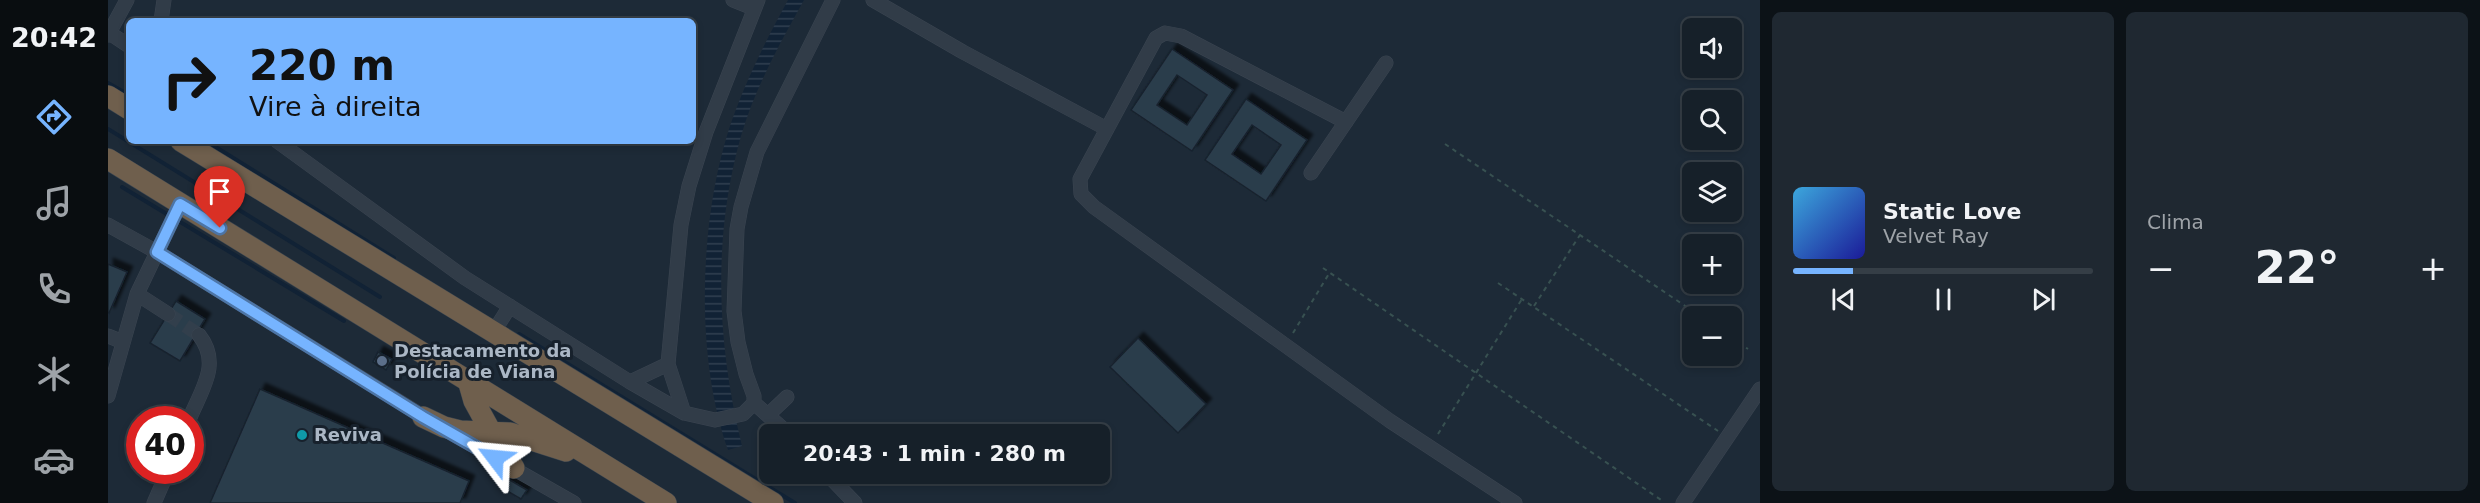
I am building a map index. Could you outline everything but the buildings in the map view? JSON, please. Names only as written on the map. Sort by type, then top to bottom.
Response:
[{"type":"highway","points":[[108,96],[126,107]]},
{"type":"highway","points":[[186,144],[773,503]]},
{"type":"highway","points":[[108,159],[666,503]]},
{"type":"highway","points":[[468,380],[474,401],[514,468]]},
{"type":"highway","points":[[444,427],[454,427],[466,422],[473,409],[474,401]]},
{"type":"highway","points":[[423,417],[444,427],[468,432],[510,433],[529,438],[578,456],[624,477]]},
{"type":"street","points":[[126,44],[108,34],[127,0]]},
{"type":"street","points":[[161,18],[164,0]]},
{"type":"street","points":[[684,412],[668,364],[681,225],[689,186],[706,132],[755,4],[733,0]]},
{"type":"street","points":[[778,424],[754,403],[738,342],[734,311],[736,237],[741,207],[757,152],[833,0]]},
{"type":"street","points":[[873,0],[963,52],[1107,129]]},
{"type":"street","points":[[1346,122],[1181,36],[1165,33],[1156,38],[1080,179],[1081,194],[1094,207],[1390,421],[1515,503]]},
{"type":"street","points":[[1311,172],[1386,63]]},
{"type":"street","points":[[281,144],[465,278],[630,382],[684,412],[715,420],[744,414],[754,403]]},
{"type":"street","points":[[108,396],[137,294],[180,204]]},
{"type":"street","points":[[108,225],[157,252],[423,417],[574,503]]},
{"type":"street","points":[[137,294],[168,314]]},
{"type":"street","points":[[493,333],[510,306]]},
{"type":"street","points":[[195,406],[211,362],[210,351],[199,335]]},
{"type":"street","points":[[108,336],[123,342]]},
{"type":"street","points":[[630,382],[668,364]]},
{"type":"street","points":[[768,415],[787,397]]},
{"type":"street","points":[[1683,503],[1758,398]]},
{"type":"street","points":[[154,503],[162,484]]},
{"type":"street","points":[[837,484],[855,503]]},
{"type":"path","points":[[1446,144],[1685,306]]},
{"type":"path","points":[[1534,307],[1581,235]]},
{"type":"path","points":[[1323,268],[1664,502]]},
{"type":"path","points":[[1293,333],[1330,272]]},
{"type":"path","points":[[1498,283],[1728,437]]},
{"type":"path","points":[[1438,434],[1522,299]]},
{"type":"path","points":[[1742,345],[1748,349]]},
{"type":"water","points":[[788,0],[804,0],[753,101],[741,136],[725,213],[721,291],[723,330],[727,369],[742,446],[728,450],[717,413],[706,332],[707,247],[712,206],[719,166],[735,112],[756,63]]},
{"type":"waterway","points":[[108,83],[126,93]]},
{"type":"waterway","points":[[108,129],[126,140]]},
{"type":"waterway","points":[[132,144],[380,297]]},
{"type":"waterway","points":[[211,144],[394,258]]},
{"type":"waterway","points":[[122,187],[170,216]]},
{"type":"waterway","points":[[177,220],[344,321]]},
{"type":"waterway","points":[[519,334],[795,503]]},
{"type":"tunnel","points":[[168,314],[199,335]]},
{"type":"place","name":"Destacamento da Polícia de Viana","points":[[382,361]]},
{"type":"place","name":"Reviva","points":[[302,435]]},
{"type":"route","points":[[220,228],[180,204],[157,252],[423,417],[495,458]]}]
